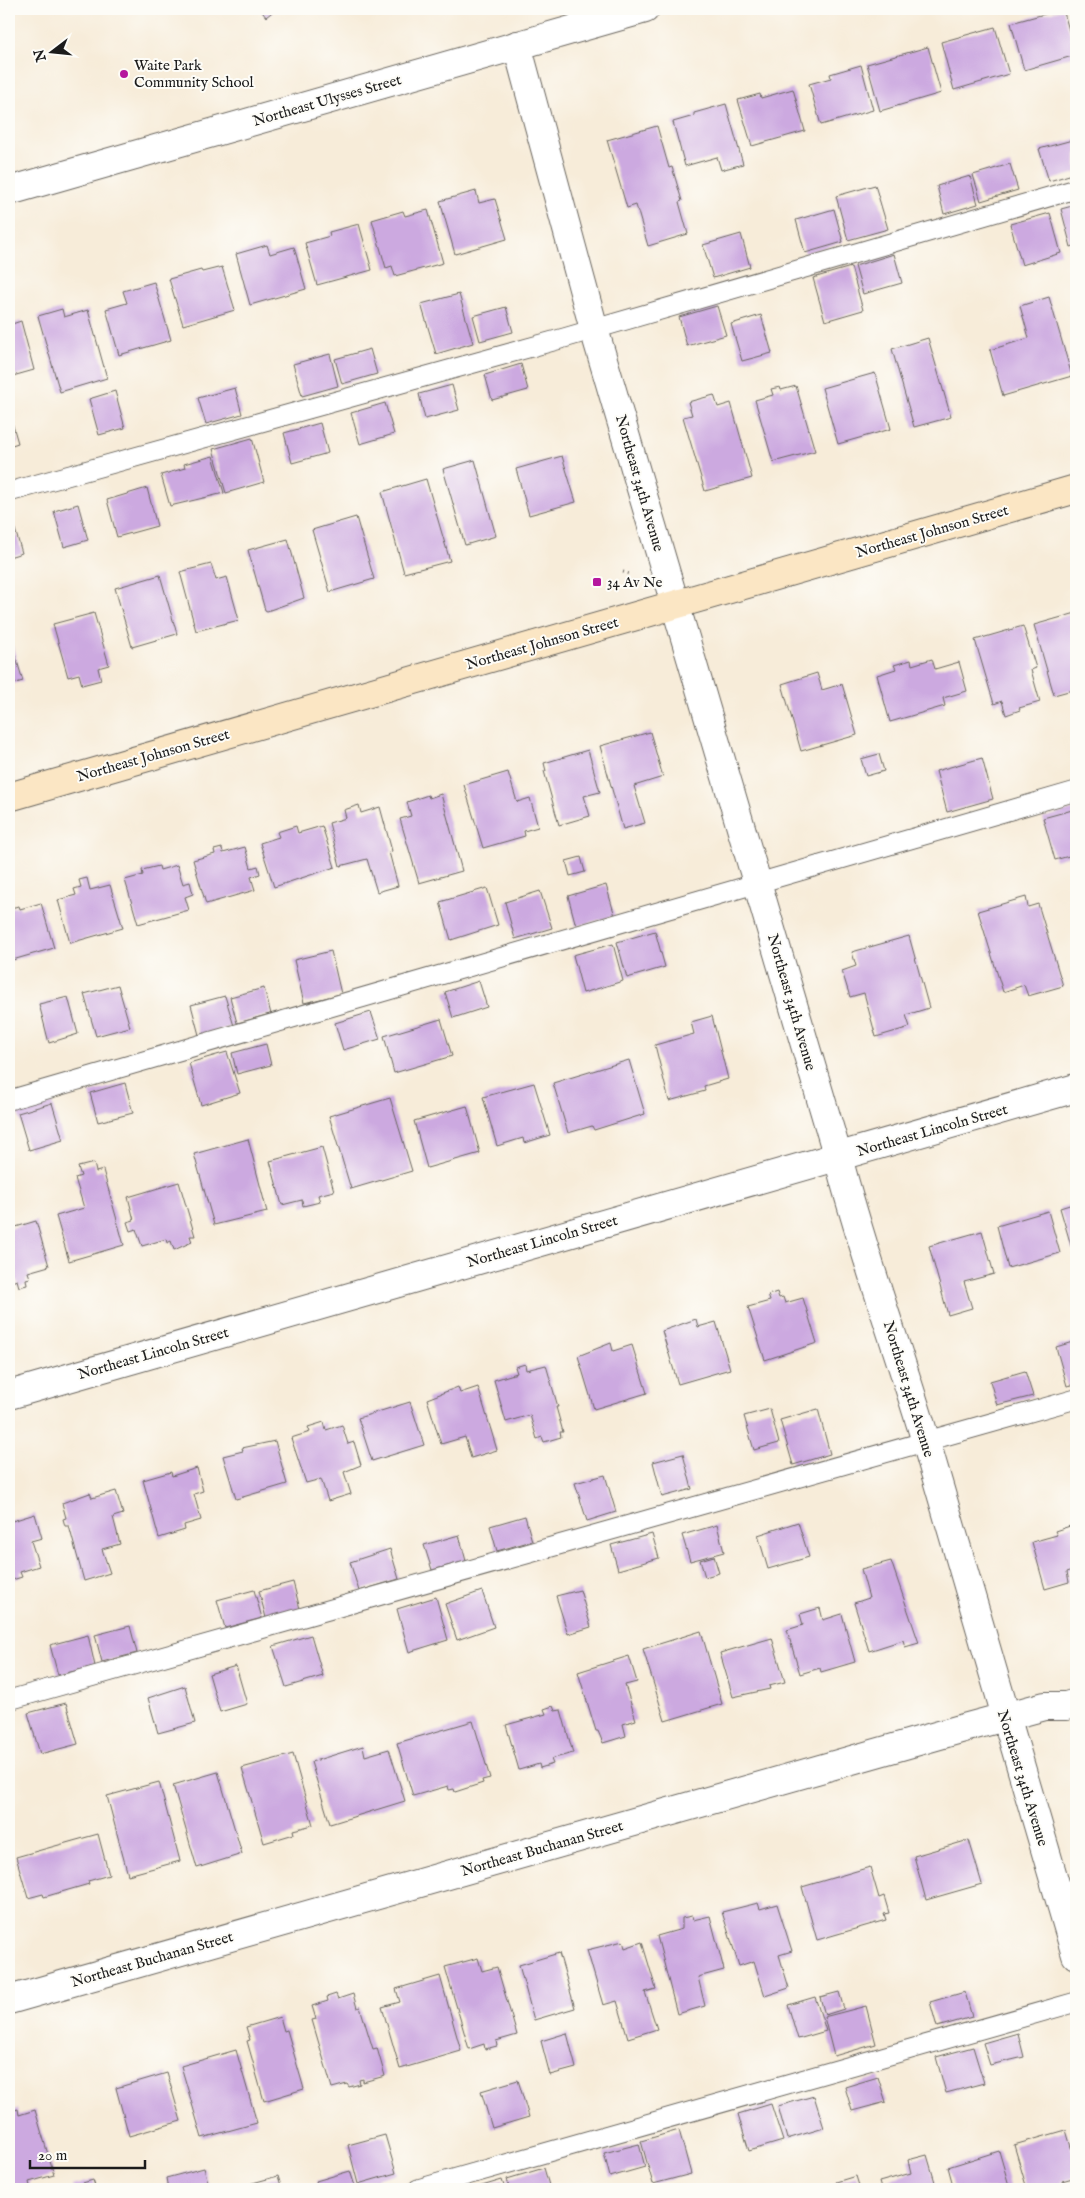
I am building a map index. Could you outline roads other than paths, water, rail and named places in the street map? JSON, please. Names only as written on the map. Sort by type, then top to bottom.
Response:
[{"type":"street","name":"Northeast Ulysses Street","points":[[9,191],[645,9]]},
{"type":"street","name":"Northeast 34th Avenue","points":[[517,45],[594,329],[838,1157],[850,1205],[926,1443],[1076,1955]]},
{"type":"street","name":"Northeast Johnson Street","points":[[9,797],[1076,489]]},
{"type":"street","name":"Northeast Lincoln Street","points":[[9,1395],[1076,1088]]},
{"type":"street","name":"Northeast Buchanan Street","points":[[9,2000],[1005,1717],[1045,1706],[1066,1706],[1076,1703]]},
{"type":"lane","points":[[9,492],[594,329],[1076,189]]},
{"type":"lane","points":[[9,1100],[1076,791]]},
{"type":"lane","points":[[9,1700],[872,1456],[926,1443],[1076,1399]]},
{"type":"lane","points":[[418,2189],[1076,2002]]},
{"type":"place","name":"Waite Park Community School","points":[[124,74]]},
{"type":"place","name":"34 Av Ne","points":[[597,582]]}]
